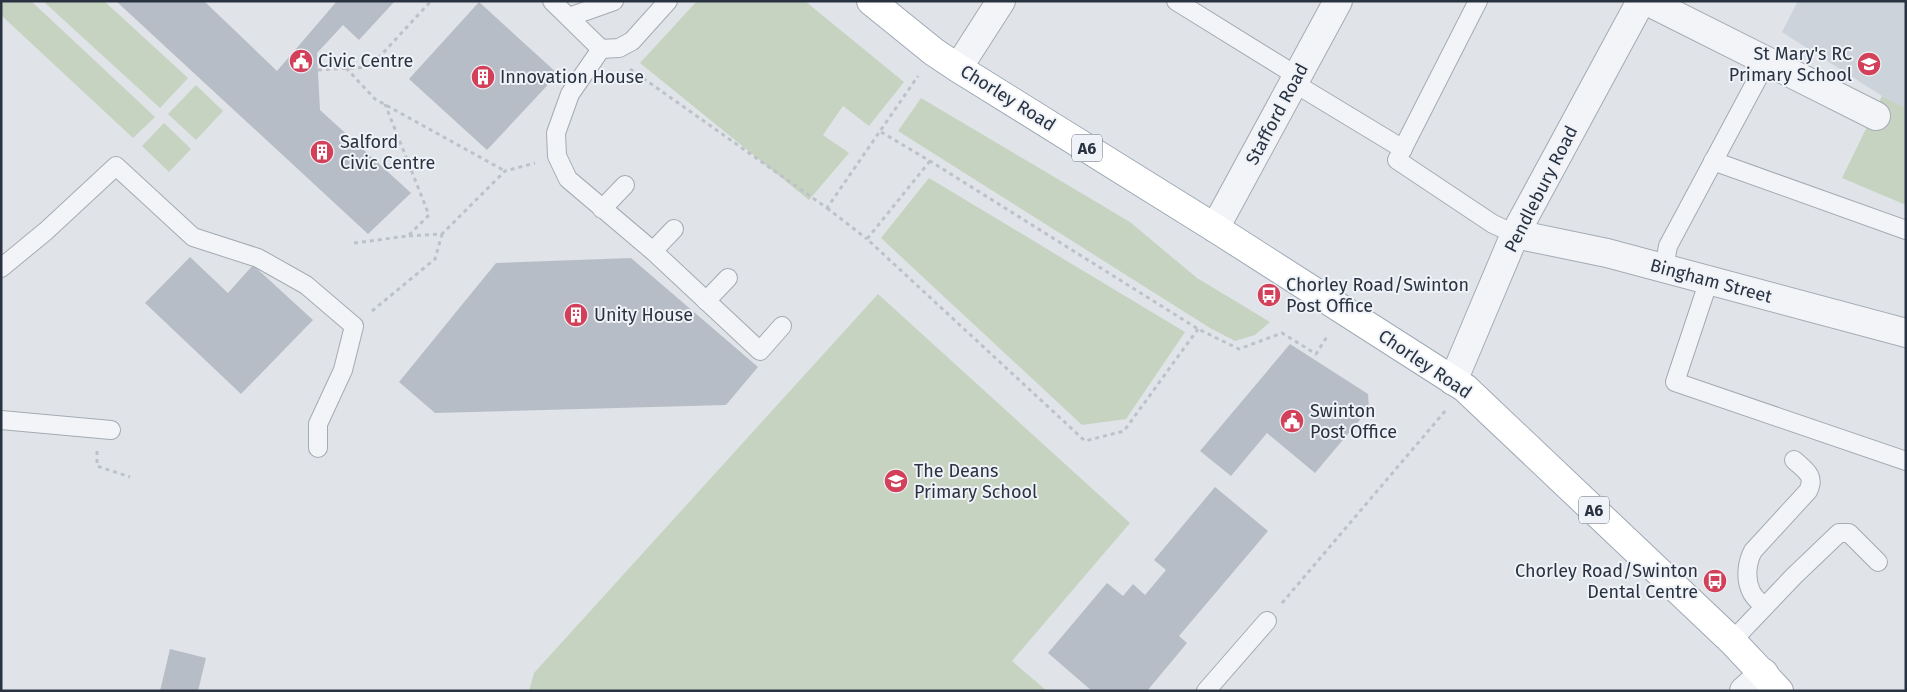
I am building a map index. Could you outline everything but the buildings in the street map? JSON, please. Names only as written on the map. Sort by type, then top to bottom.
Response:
[{"type":"main road","name":"Chorley Road","points":[[871,1],[934,52],[958,68],[1215,228],[1459,385],[1732,641],[1762,685]]},
{"type":"street","points":[[958,68],[1001,1]]},
{"type":"street","name":"Stafford Road","points":[[1215,228],[1338,1]]},
{"type":"street","name":"Pendlebury Road","points":[[1459,385],[1515,234],[1640,1]]},
{"type":"street","points":[[1647,1],[1876,116]]},
{"type":"street","name":"Bingham Street","points":[[1515,234],[1607,253],[1906,333]]},
{"type":"lane","points":[[552,1],[600,49],[619,48],[632,41],[668,1]]},
{"type":"lane","points":[[569,17],[614,1]]},
{"type":"lane","points":[[1176,1],[1402,149]]},
{"type":"lane","points":[[1478,1],[1397,160],[1493,224],[1515,234]]},
{"type":"lane","points":[[600,49],[570,94],[556,132],[558,156],[568,179],[653,251],[760,351],[782,326]]},
{"type":"lane","points":[[1664,268],[1668,246],[1767,61]]},
{"type":"lane","points":[[1713,161],[1906,230]]},
{"type":"lane","points":[[1,268],[46,231],[116,166],[194,237],[258,258],[306,285],[354,326],[343,370],[318,424],[318,448]]},
{"type":"lane","points":[[602,209],[625,185]]},
{"type":"lane","points":[[653,251],[674,229]]},
{"type":"lane","points":[[706,301],[728,278]]},
{"type":"lane","points":[[1709,280],[1675,382],[1906,461]]},
{"type":"lane","points":[[1,420],[104,430]]},
{"type":"lane","points":[[1764,607],[1750,590],[1747,568],[1748,560],[1753,551],[1808,491],[1811,485],[1811,479],[1808,474],[1794,460]]},
{"type":"lane","points":[[1732,641],[1839,533],[1850,533],[1878,562]]},
{"type":"lane","points":[[1206,691],[1267,621]]},
{"type":"path","points":[[318,70],[370,67],[431,1]]},
{"type":"path","points":[[600,49],[828,208],[867,239],[1085,441],[1124,431],[1198,330]]},
{"type":"path","points":[[828,208],[934,52]]},
{"type":"path","points":[[346,68],[375,99],[505,171]]},
{"type":"path","points":[[385,104],[429,214],[408,236]]},
{"type":"path","points":[[881,132],[1198,330],[1240,349],[1282,333],[1316,354],[1344,310]]},
{"type":"path","points":[[354,326],[435,259],[442,234],[505,171],[558,156]]},
{"type":"path","points":[[867,239],[930,161]]},
{"type":"path","points":[[354,243],[442,234]]},
{"type":"path","points":[[1267,621],[1459,385]]},
{"type":"path","points":[[104,430],[97,466],[130,477]]},
{"type":"shaded area","name":"St Mary's RC Primary School","points":[[1798,1],[1906,1],[1906,108],[1882,96],[1782,32]]},
{"type":"green space","points":[[1,1],[31,1],[155,117],[133,138],[1,15]]},
{"type":"green space","points":[[43,1],[104,1],[188,78],[160,108]]},
{"type":"green space","points":[[697,1],[805,1],[904,82],[869,126],[843,106],[823,135],[849,153],[809,200],[640,63]]},
{"type":"green space","points":[[196,85],[223,111],[196,140],[168,114]]},
{"type":"green space","points":[[1882,96],[1906,108],[1906,205],[1842,178]]},
{"type":"green space","points":[[921,98],[1130,222],[1197,278],[1270,322],[1255,335],[1235,341],[1210,328],[898,131]]},
{"type":"green space","points":[[164,123],[191,149],[169,172],[142,146]]},
{"type":"green space","points":[[929,178],[1185,332],[1126,419],[1082,425],[881,238]]},
{"type":"green space","name":"The Deans Primary School","points":[[878,294],[1130,523],[1012,661],[1047,691],[529,691],[534,673]]},
{"type":"place","name":"Civic Centre","points":[[301,61]]},
{"type":"place","name":"St Mary's RC Primary School","points":[[1869,64]]},
{"type":"place","name":"Innovation House","points":[[483,77]]},
{"type":"place","name":"Salford Civic Centre","points":[[322,152]]},
{"type":"place","name":"Chorley Road/Swinton Post Office","points":[[1269,295]]},
{"type":"place","name":"Unity House","points":[[576,315]]},
{"type":"place","name":"Swinton Post Office","points":[[1292,421]]},
{"type":"place","name":"The Deans Primary School","points":[[896,481]]},
{"type":"place","name":"Chorley Road/Swinton Dental Centre","points":[[1715,581]]}]
